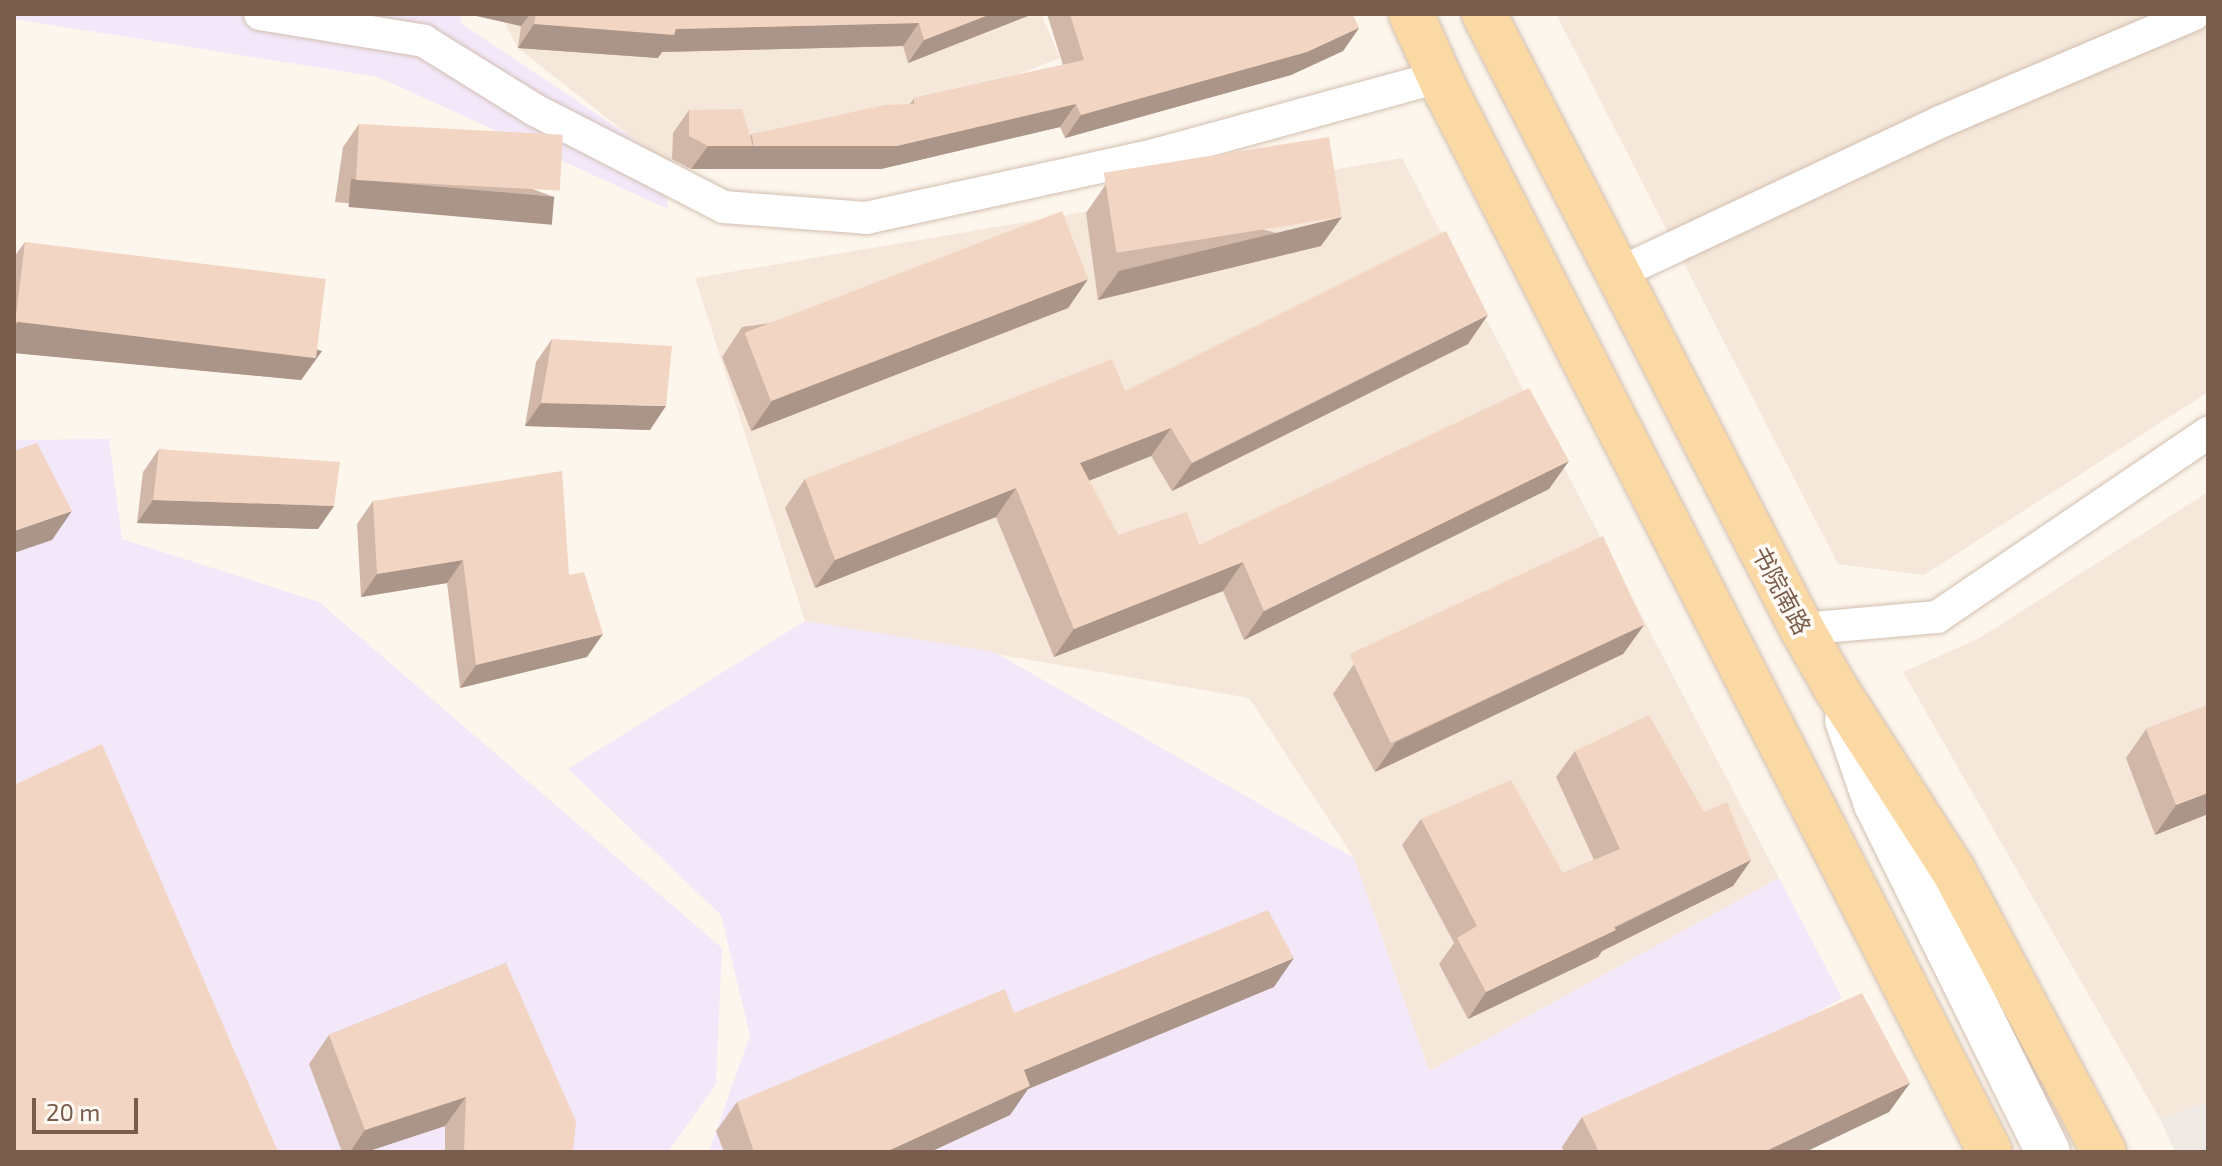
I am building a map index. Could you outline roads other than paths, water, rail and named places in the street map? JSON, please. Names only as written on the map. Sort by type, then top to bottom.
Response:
[{"type":"main road","points":[[1411,14],[1440,77],[1990,1152]]},
{"type":"main road","name":"书院南路","points":[[1484,14],[1802,629],[1835,687],[1953,870],[2104,1152]]},
{"type":"main road","points":[[1835,687],[1876,804],[2048,1152]]},
{"type":"street","points":[[260,14],[424,28],[535,110],[724,207],[866,218],[1154,155],[1440,77]]},
{"type":"street","points":[[1617,274],[1940,122],[2194,14]]},
{"type":"street","points":[[1802,629],[1937,617],[2208,433]]}]
